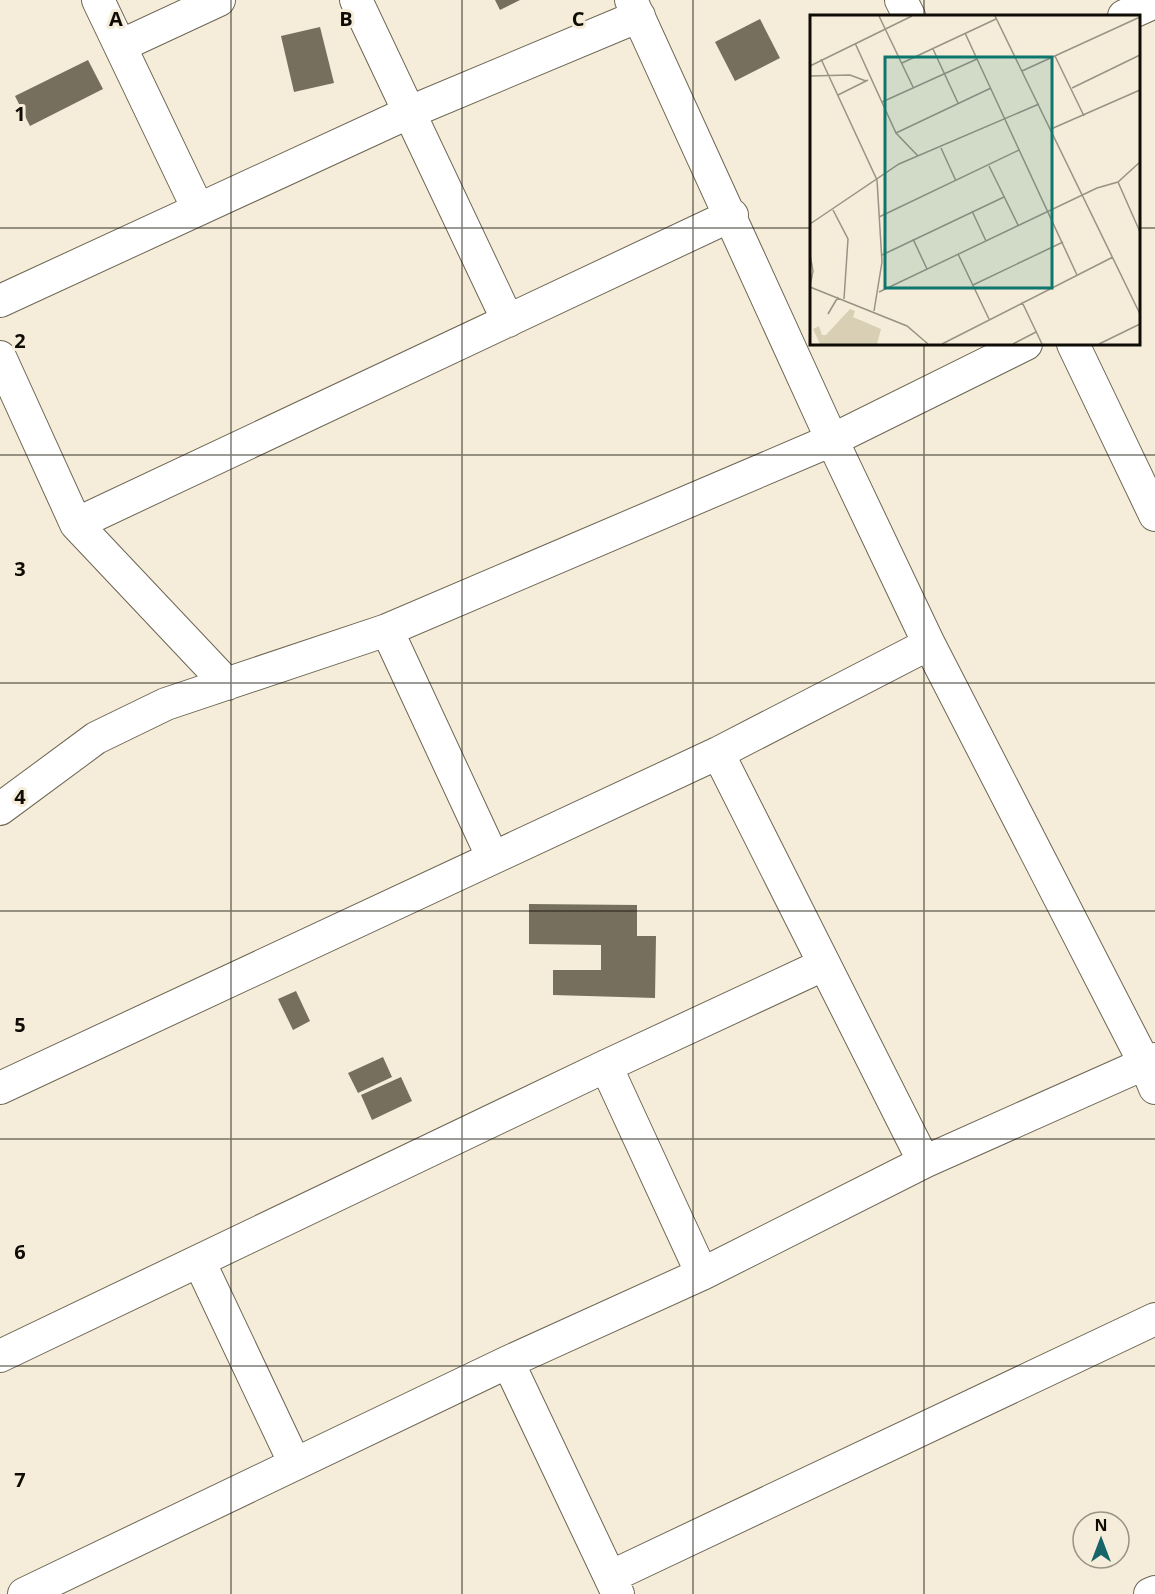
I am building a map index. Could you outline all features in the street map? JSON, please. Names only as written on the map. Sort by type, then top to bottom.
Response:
[{"type":"street","points":[[98,0],[198,209]]},
{"type":"street","points":[[120,46],[219,0]]},
{"type":"street","points":[[356,0],[508,321]]},
{"type":"street","points":[[901,0],[908,15]]},
{"type":"street","points":[[1126,15],[1155,2]]},
{"type":"street","points":[[0,301],[635,8],[732,215],[832,440],[929,644],[1152,1071],[924,1162],[702,1274],[508,1362],[24,1594]]},
{"type":"street","points":[[76,524],[732,215]]},
{"type":"street","points":[[0,809],[96,738],[166,704],[387,630],[832,440],[1024,345]]},
{"type":"street","points":[[1074,345],[1153,504]]},
{"type":"street","points":[[0,357],[76,524],[227,684]]},
{"type":"street","points":[[387,630],[492,856]]},
{"type":"street","points":[[0,1088],[492,856],[718,753],[929,644]]},
{"type":"street","points":[[718,753],[924,1162]]},
{"type":"street","points":[[0,1356],[606,1066],[823,965]]},
{"type":"street","points":[[606,1066],[702,1274]]},
{"type":"street","points":[[199,1261],[296,1464]]},
{"type":"street","points":[[508,1362],[614,1586],[1155,1319]]},
{"type":"street","points":[[1150,1594],[1155,1592]]},
{"type":"building","points":[[495,0],[520,0],[500,10]]},
{"type":"building","points":[[760,19],[780,58],[735,81],[715,42]]},
{"type":"building","points":[[320,27],[334,83],[294,92],[281,36]]},
{"type":"building","points":[[88,60],[103,89],[30,126],[15,96]]},
{"type":"building","points":[[529,904],[637,905],[637,936],[656,936],[655,998],[553,995],[553,970],[601,970],[601,945],[529,944]]},
{"type":"building","points":[[296,991],[310,1021],[293,1030],[278,999]]},
{"type":"building","points":[[383,1057],[392,1077],[358,1093],[348,1073]]},
{"type":"building","points":[[401,1077],[412,1101],[372,1120],[361,1095]]}]
